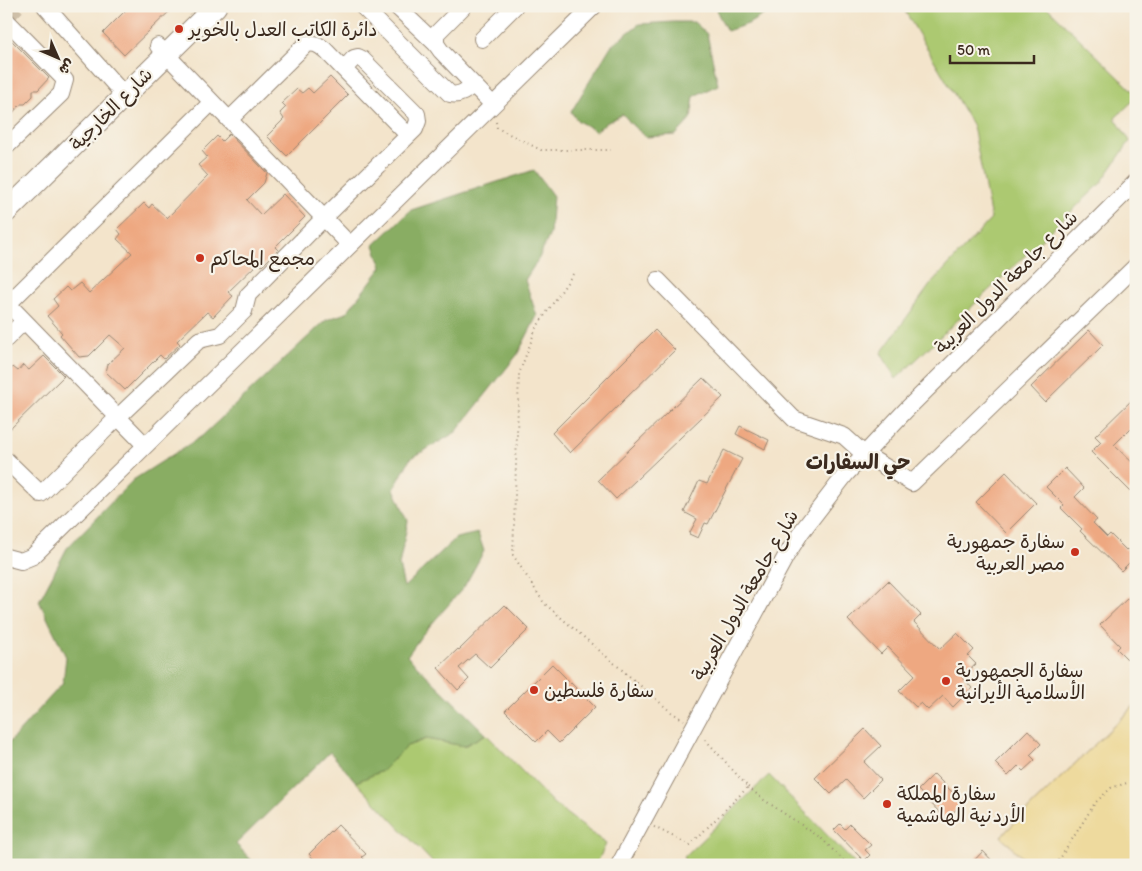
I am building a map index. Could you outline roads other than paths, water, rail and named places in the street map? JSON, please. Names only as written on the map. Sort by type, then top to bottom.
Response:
[{"type":"main road","name":"شارع الخارجية","points":[[6,212],[93,127],[207,9]]},
{"type":"main road","name":"شارع الخارجية","points":[[6,196],[117,87],[126,86],[160,56]]},
{"type":"main road","points":[[93,127],[97,117],[116,95],[117,87]]},
{"type":"main road","points":[[6,201],[28,183],[43,177]]},
{"type":"street","points":[[45,6],[117,87]]},
{"type":"street","points":[[362,6],[450,94],[455,95],[464,92],[473,84]]},
{"type":"street","points":[[396,6],[436,44],[493,105]]},
{"type":"street","points":[[436,44],[436,34],[464,6]]},
{"type":"street","points":[[482,39],[515,6]]},
{"type":"street","points":[[6,558],[21,561],[32,556],[594,6]]},
{"type":"street","points":[[6,20],[65,80],[61,94],[6,147]]},
{"type":"street","points":[[6,460],[40,494],[199,340],[220,335],[244,311],[248,295],[408,135],[319,45],[312,43],[306,44],[229,120]]},
{"type":"street","points":[[160,56],[212,102],[350,244]]},
{"type":"street","points":[[145,445],[7,302],[212,102]]},
{"type":"street","name":"شارع جامعة الدول العربية","points":[[624,863],[643,821],[786,556],[825,500],[864,454],[906,410],[1136,182]]},
{"type":"street","points":[[658,280],[794,419],[844,436],[864,454],[912,483],[1136,266]]},
{"type":"street","points":[[6,339],[24,321]]},
{"type":"tunnel","points":[[6,17],[17,6]]},
{"type":"place","name":"دائرة الكاتب العدل بالخوير","points":[[179,29]]},
{"type":"place","name":"مجمع المحاكم","points":[[200,258]]},
{"type":"place","name":"سفارة جمهورية مصر العربية","points":[[1075,552]]},
{"type":"place","name":"سفارة الجمهورية الأسلامية الأيرانية","points":[[946,681]]},
{"type":"place","name":"سفارة فلسطين","points":[[534,690]]},
{"type":"place","name":"سفارة المملكة الأردنية الهاشمية","points":[[887,804]]},
{"type":"district","name":"حي السفارات","points":[[858,462]]}]
